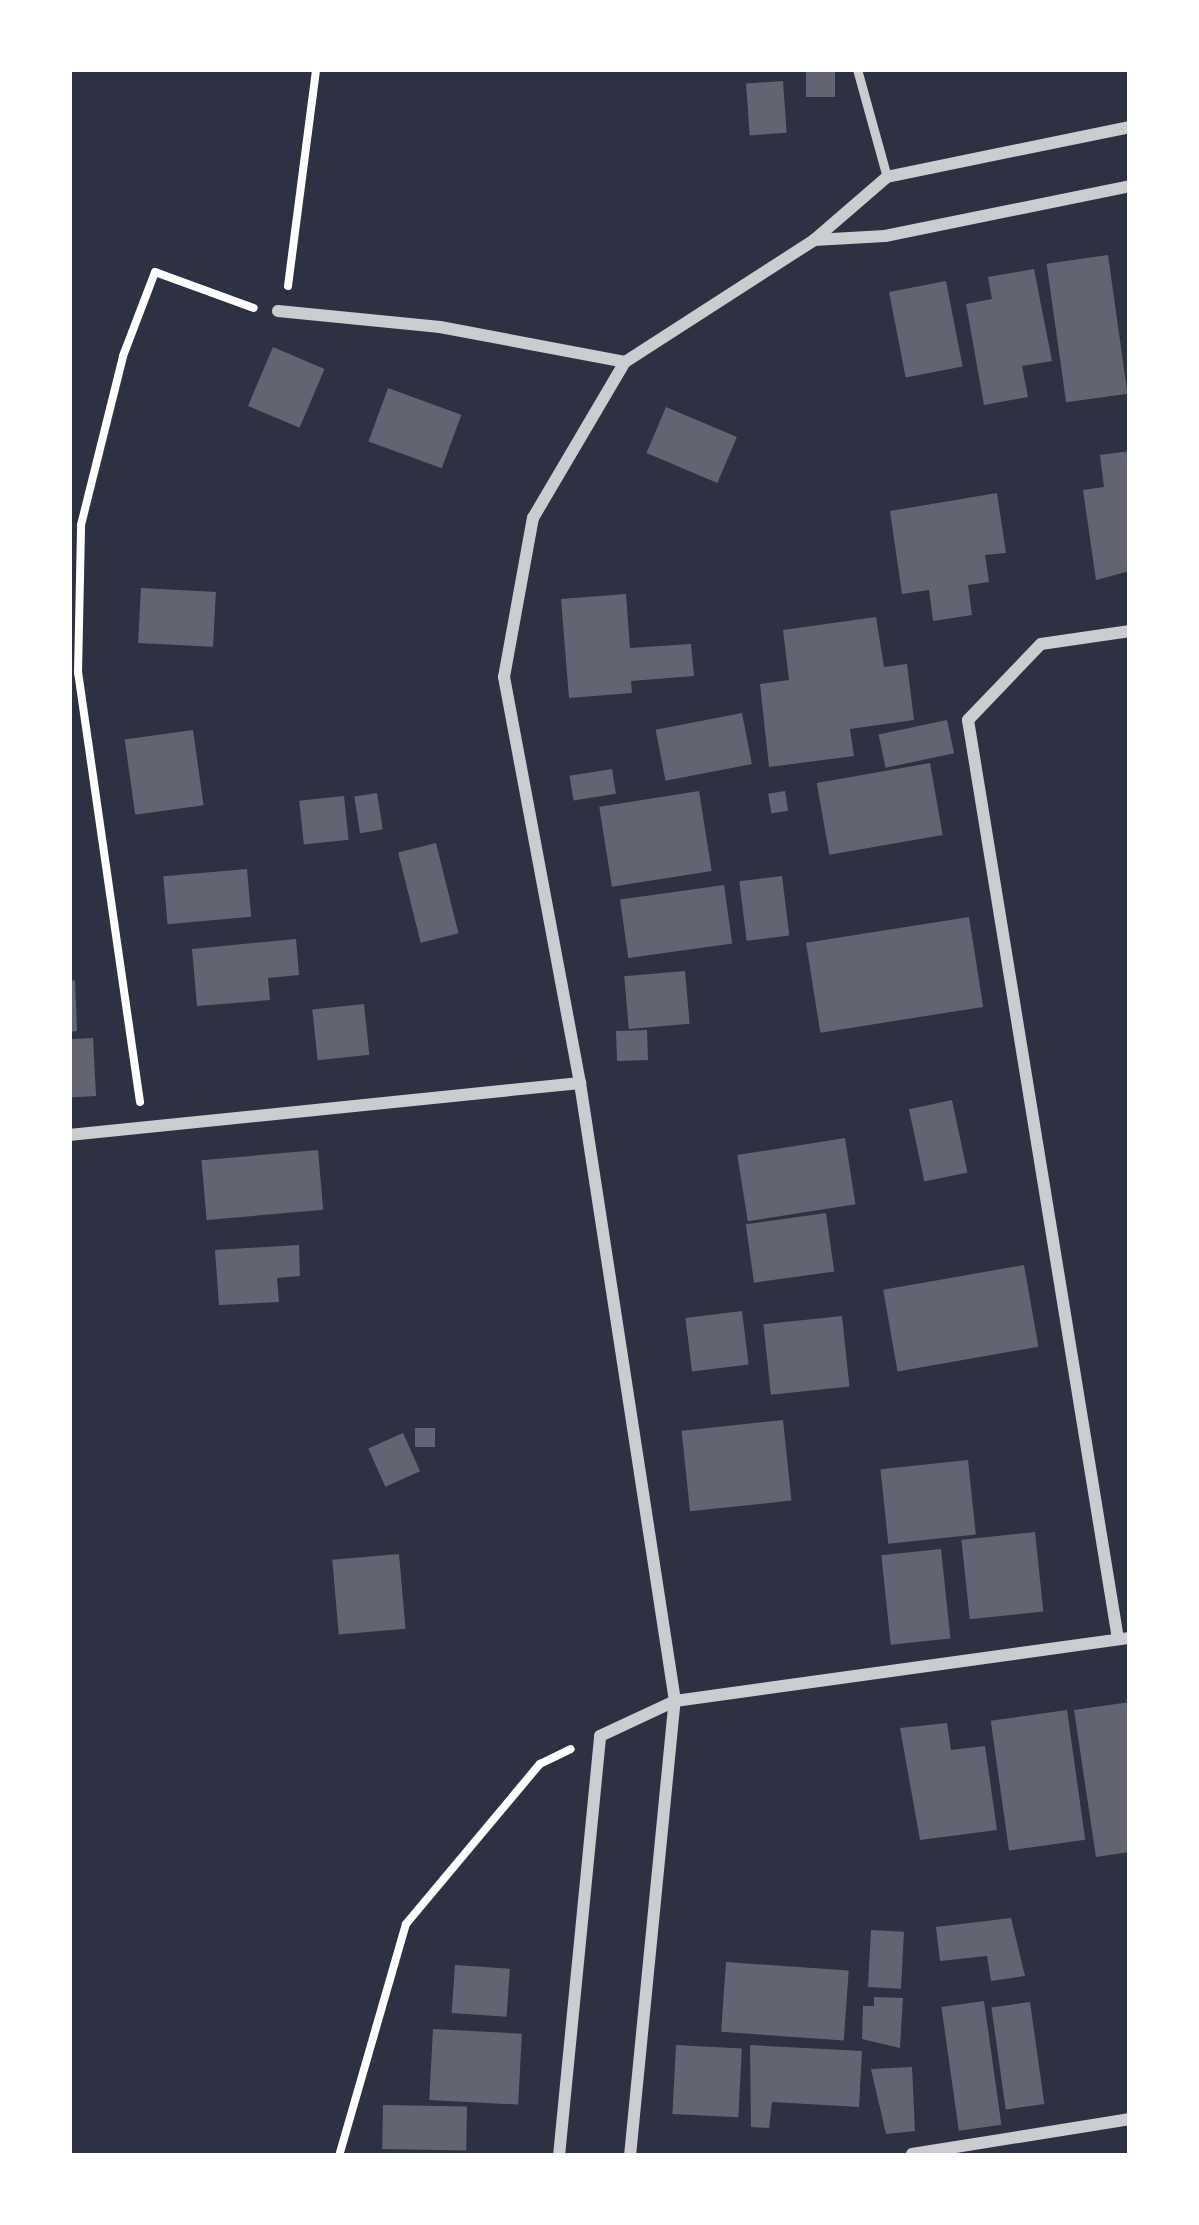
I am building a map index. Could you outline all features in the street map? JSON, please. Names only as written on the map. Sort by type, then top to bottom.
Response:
[{"type":"street","points":[[630,2156],[675,1701],[580,1082],[504,677],[533,518],[625,362],[814,240],[887,177],[1130,128]]},
{"type":"street","points":[[814,240],[885,236],[1130,186]]},
{"type":"street","points":[[278,311],[440,327],[625,362]]},
{"type":"street","points":[[559,2156],[600,1736],[675,1701],[1124,1638],[968,719],[1041,644],[1130,631]]},
{"type":"street","points":[[69,1135],[580,1082]]},
{"type":"street","points":[[912,2154],[1130,2119]]},
{"type":"lane","points":[[857,69],[887,177]]},
{"type":"path","points":[[296,263],[316,69]]},
{"type":"path","points":[[143,1127],[78,673],[81,525],[122,356],[155,272],[233,306],[278,311]]},
{"type":"path","points":[[339,2156],[406,1924],[540,1764],[600,1736]]},
{"type":"building","points":[[806,69],[835,69],[835,97],[806,97]]},
{"type":"building","points":[[783,81],[787,133],[750,135],[746,84]]},
{"type":"building","points":[[1108,255],[1127,394],[1066,402],[1047,264]]},
{"type":"building","points":[[1034,269],[1052,361],[1022,366],[1028,397],[984,405],[966,304],[992,299],[988,277]]},
{"type":"building","points":[[946,281],[963,366],[906,377],[889,292]]},
{"type":"building","points":[[273,347],[325,369],[300,428],[248,406]]},
{"type":"building","points":[[388,388],[461,415],[442,468],[369,442]]},
{"type":"building","points":[[666,407],[737,437],[717,483],[646,453]]},
{"type":"building","points":[[1130,451],[1130,571],[1096,580],[1083,490],[1104,487],[1100,455]]},
{"type":"building","points":[[997,493],[1006,553],[985,555],[989,582],[968,585],[972,615],[933,621],[929,590],[902,594],[890,511]]},
{"type":"building","points":[[141,588],[216,592],[213,647],[138,643]]},
{"type":"building","points":[[626,594],[630,648],[691,644],[694,676],[631,681],[632,693],[569,698],[561,599]]},
{"type":"building","points":[[876,617],[884,667],[907,664],[914,720],[850,729],[854,756],[769,767],[760,684],[789,680],[783,630]]},
{"type":"building","points":[[742,713],[752,764],[666,781],[656,730]]},
{"type":"building","points":[[947,720],[954,753],[886,768],[879,735]]},
{"type":"building","points":[[193,730],[204,805],[135,815],[125,740]]},
{"type":"building","points":[[930,763],[943,835],[829,855],[817,783]]},
{"type":"building","points":[[612,769],[616,794],[573,800],[570,776]]},
{"type":"building","points":[[699,791],[712,871],[612,887],[599,807]]},
{"type":"building","points":[[785,791],[788,811],[771,813],[768,794]]},
{"type":"building","points":[[377,793],[383,830],[360,833],[354,797]]},
{"type":"building","points":[[344,796],[349,840],[304,844],[299,801]]},
{"type":"building","points":[[436,843],[458,933],[421,943],[398,852]]},
{"type":"building","points":[[247,869],[251,917],[168,924],[163,876]]},
{"type":"building","points":[[782,876],[789,936],[747,941],[739,881]]},
{"type":"building","points":[[724,885],[732,943],[628,958],[620,900]]},
{"type":"building","points":[[969,917],[983,1007],[820,1033],[806,943]]},
{"type":"building","points":[[296,939],[299,975],[268,978],[270,1000],[197,1006],[192,949]]},
{"type":"building","points":[[685,971],[690,1024],[629,1029],[624,976]]},
{"type":"building","points":[[75,980],[77,1031],[69,1032],[69,981]]},
{"type":"building","points":[[364,1004],[369,1055],[318,1060],[312,1009]]},
{"type":"building","points":[[647,1030],[648,1060],[617,1061],[616,1031]]},
{"type":"building","points":[[93,1038],[96,1096],[72,1097],[69,1039]]},
{"type":"building","points":[[952,1100],[967,1172],[924,1182],[909,1109]]},
{"type":"building","points":[[845,1138],[855,1204],[748,1221],[737,1155]]},
{"type":"building","points":[[318,1150],[323,1210],[207,1220],[201,1160]]},
{"type":"building","points":[[826,1213],[834,1271],[754,1283],[746,1224]]},
{"type":"building","points":[[299,1245],[300,1276],[277,1278],[279,1302],[219,1305],[215,1250]]},
{"type":"building","points":[[1024,1265],[1038,1347],[898,1372],[883,1290]]},
{"type":"building","points":[[742,1311],[749,1365],[692,1372],[685,1318]]},
{"type":"building","points":[[842,1316],[849,1387],[771,1395],[763,1324]]},
{"type":"building","points":[[783,1420],[791,1501],[690,1511],[682,1431]]},
{"type":"building","points":[[415,1428],[435,1428],[435,1447],[415,1447]]},
{"type":"building","points":[[403,1433],[420,1471],[385,1487],[368,1448]]},
{"type":"building","points":[[968,1460],[976,1535],[888,1544],[880,1469]]},
{"type":"building","points":[[1035,1532],[1043,1612],[970,1619],[961,1540]]},
{"type":"building","points":[[941,1549],[950,1639],[891,1645],[881,1555]]},
{"type":"building","points":[[399,1554],[406,1629],[339,1635],[332,1560]]},
{"type":"building","points":[[1130,1702],[1130,1852],[1096,1857],[1074,1710]]},
{"type":"building","points":[[1067,1710],[1085,1840],[1009,1850],[991,1721]]},
{"type":"building","points":[[947,1723],[951,1750],[985,1746],[997,1830],[920,1840],[900,1728]]},
{"type":"building","points":[[1011,1918],[1025,1976],[991,1981],[987,1956],[940,1961],[936,1927]]},
{"type":"building","points":[[871,1930],[904,1932],[901,1989],[868,1987]]},
{"type":"building","points":[[726,1962],[849,1971],[844,2040],[721,2032]]},
{"type":"building","points":[[455,1965],[510,1969],[507,2017],[452,2013]]},
{"type":"building","points":[[874,1997],[903,1998],[900,2048],[862,2039],[863,2006],[874,2006]]},
{"type":"building","points":[[984,2001],[1001,2125],[959,2131],[941,2007]]},
{"type":"building","points":[[1030,2002],[1044,2104],[1006,2109],[991,2007]]},
{"type":"building","points":[[433,2029],[522,2034],[518,2105],[429,2100]]},
{"type":"building","points":[[676,2045],[742,2048],[738,2117],[672,2114]]},
{"type":"building","points":[[750,2045],[862,2051],[859,2107],[772,2102],[769,2128],[751,2127]]},
{"type":"building","points":[[912,2067],[915,2131],[886,2134],[871,2069]]},
{"type":"building","points":[[383,2105],[467,2106],[466,2150],[382,2149]]}]
